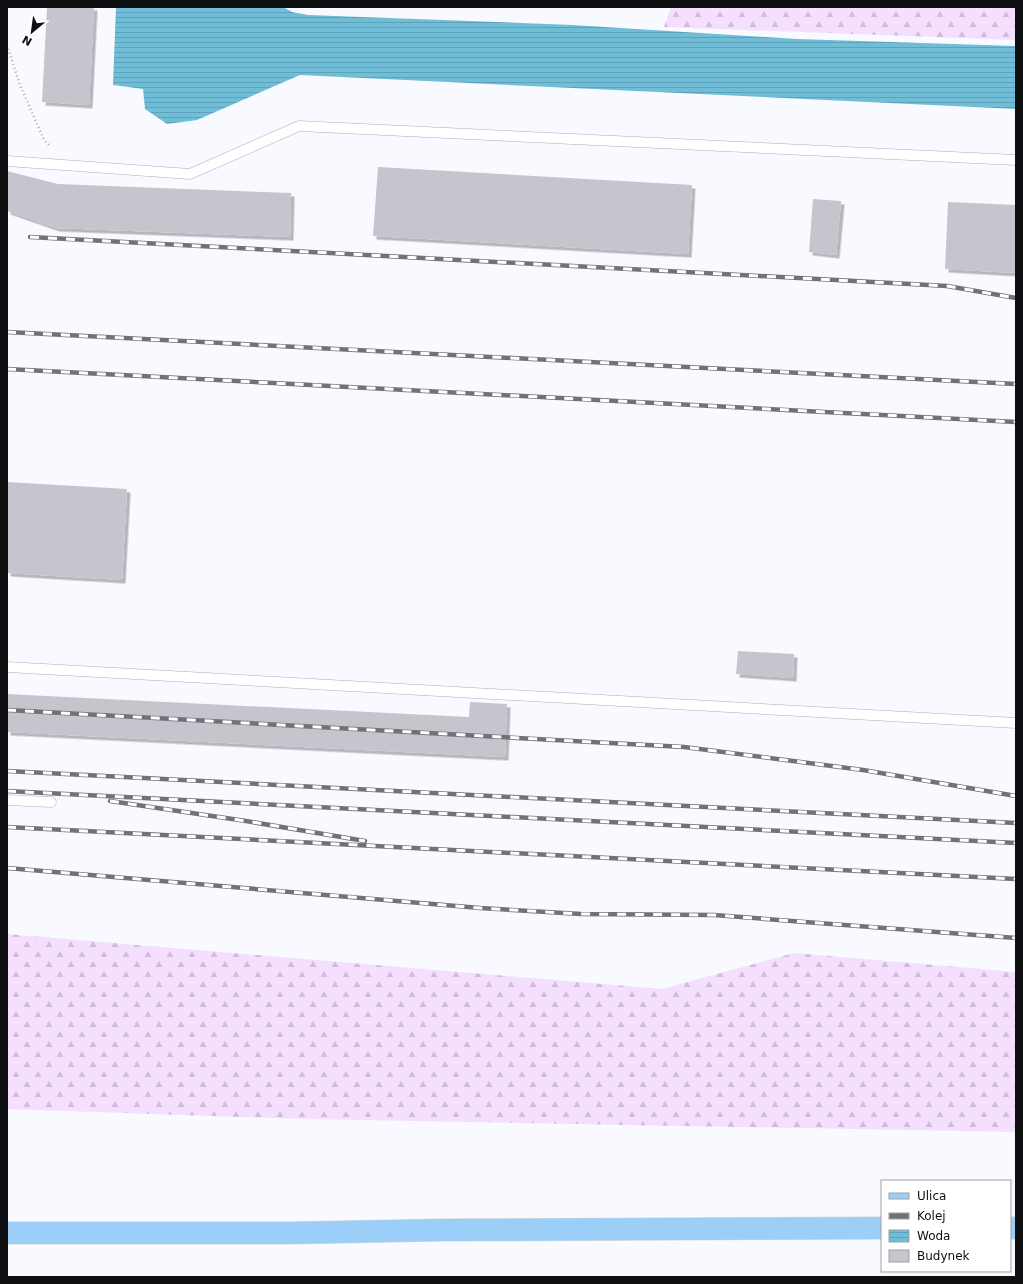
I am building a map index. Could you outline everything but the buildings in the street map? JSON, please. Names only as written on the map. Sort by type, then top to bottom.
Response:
[{"type":"main road","points":[[7,1233],[271,1233],[442,1230],[881,1228]]},
{"type":"lane","points":[[7,160],[190,174],[299,126],[1016,160]]},
{"type":"lane","points":[[7,667],[1016,723]]},
{"type":"lane","points":[[7,800],[51,802]]},
{"type":"path","points":[[7,46],[20,85],[44,140],[66,165]]},
{"type":"green space","points":[[671,7],[1016,7],[1016,40],[664,27]]},
{"type":"green space","points":[[7,934],[662,989],[794,953],[1016,972],[1016,1132],[304,1119],[7,1109]]},
{"type":"water","points":[[116,7],[283,7],[292,12],[308,15],[573,25],[797,39],[1016,46],[1016,109],[300,75],[197,120],[167,124],[145,109],[143,89],[113,85]]},
{"type":"railway","points":[[30,237],[947,286],[1016,298]]},
{"type":"railway","points":[[7,332],[1016,384]]},
{"type":"railway","points":[[7,369],[1016,422]]},
{"type":"railway","points":[[7,710],[684,747],[863,770],[1016,796]]},
{"type":"railway","points":[[7,771],[1016,823]]},
{"type":"railway","points":[[7,791],[1016,843]]},
{"type":"railway","points":[[110,801],[246,821],[365,841]]},
{"type":"railway","points":[[7,827],[1016,879]]},
{"type":"railway","points":[[7,868],[480,908],[581,914],[714,915],[1016,938]]}]
